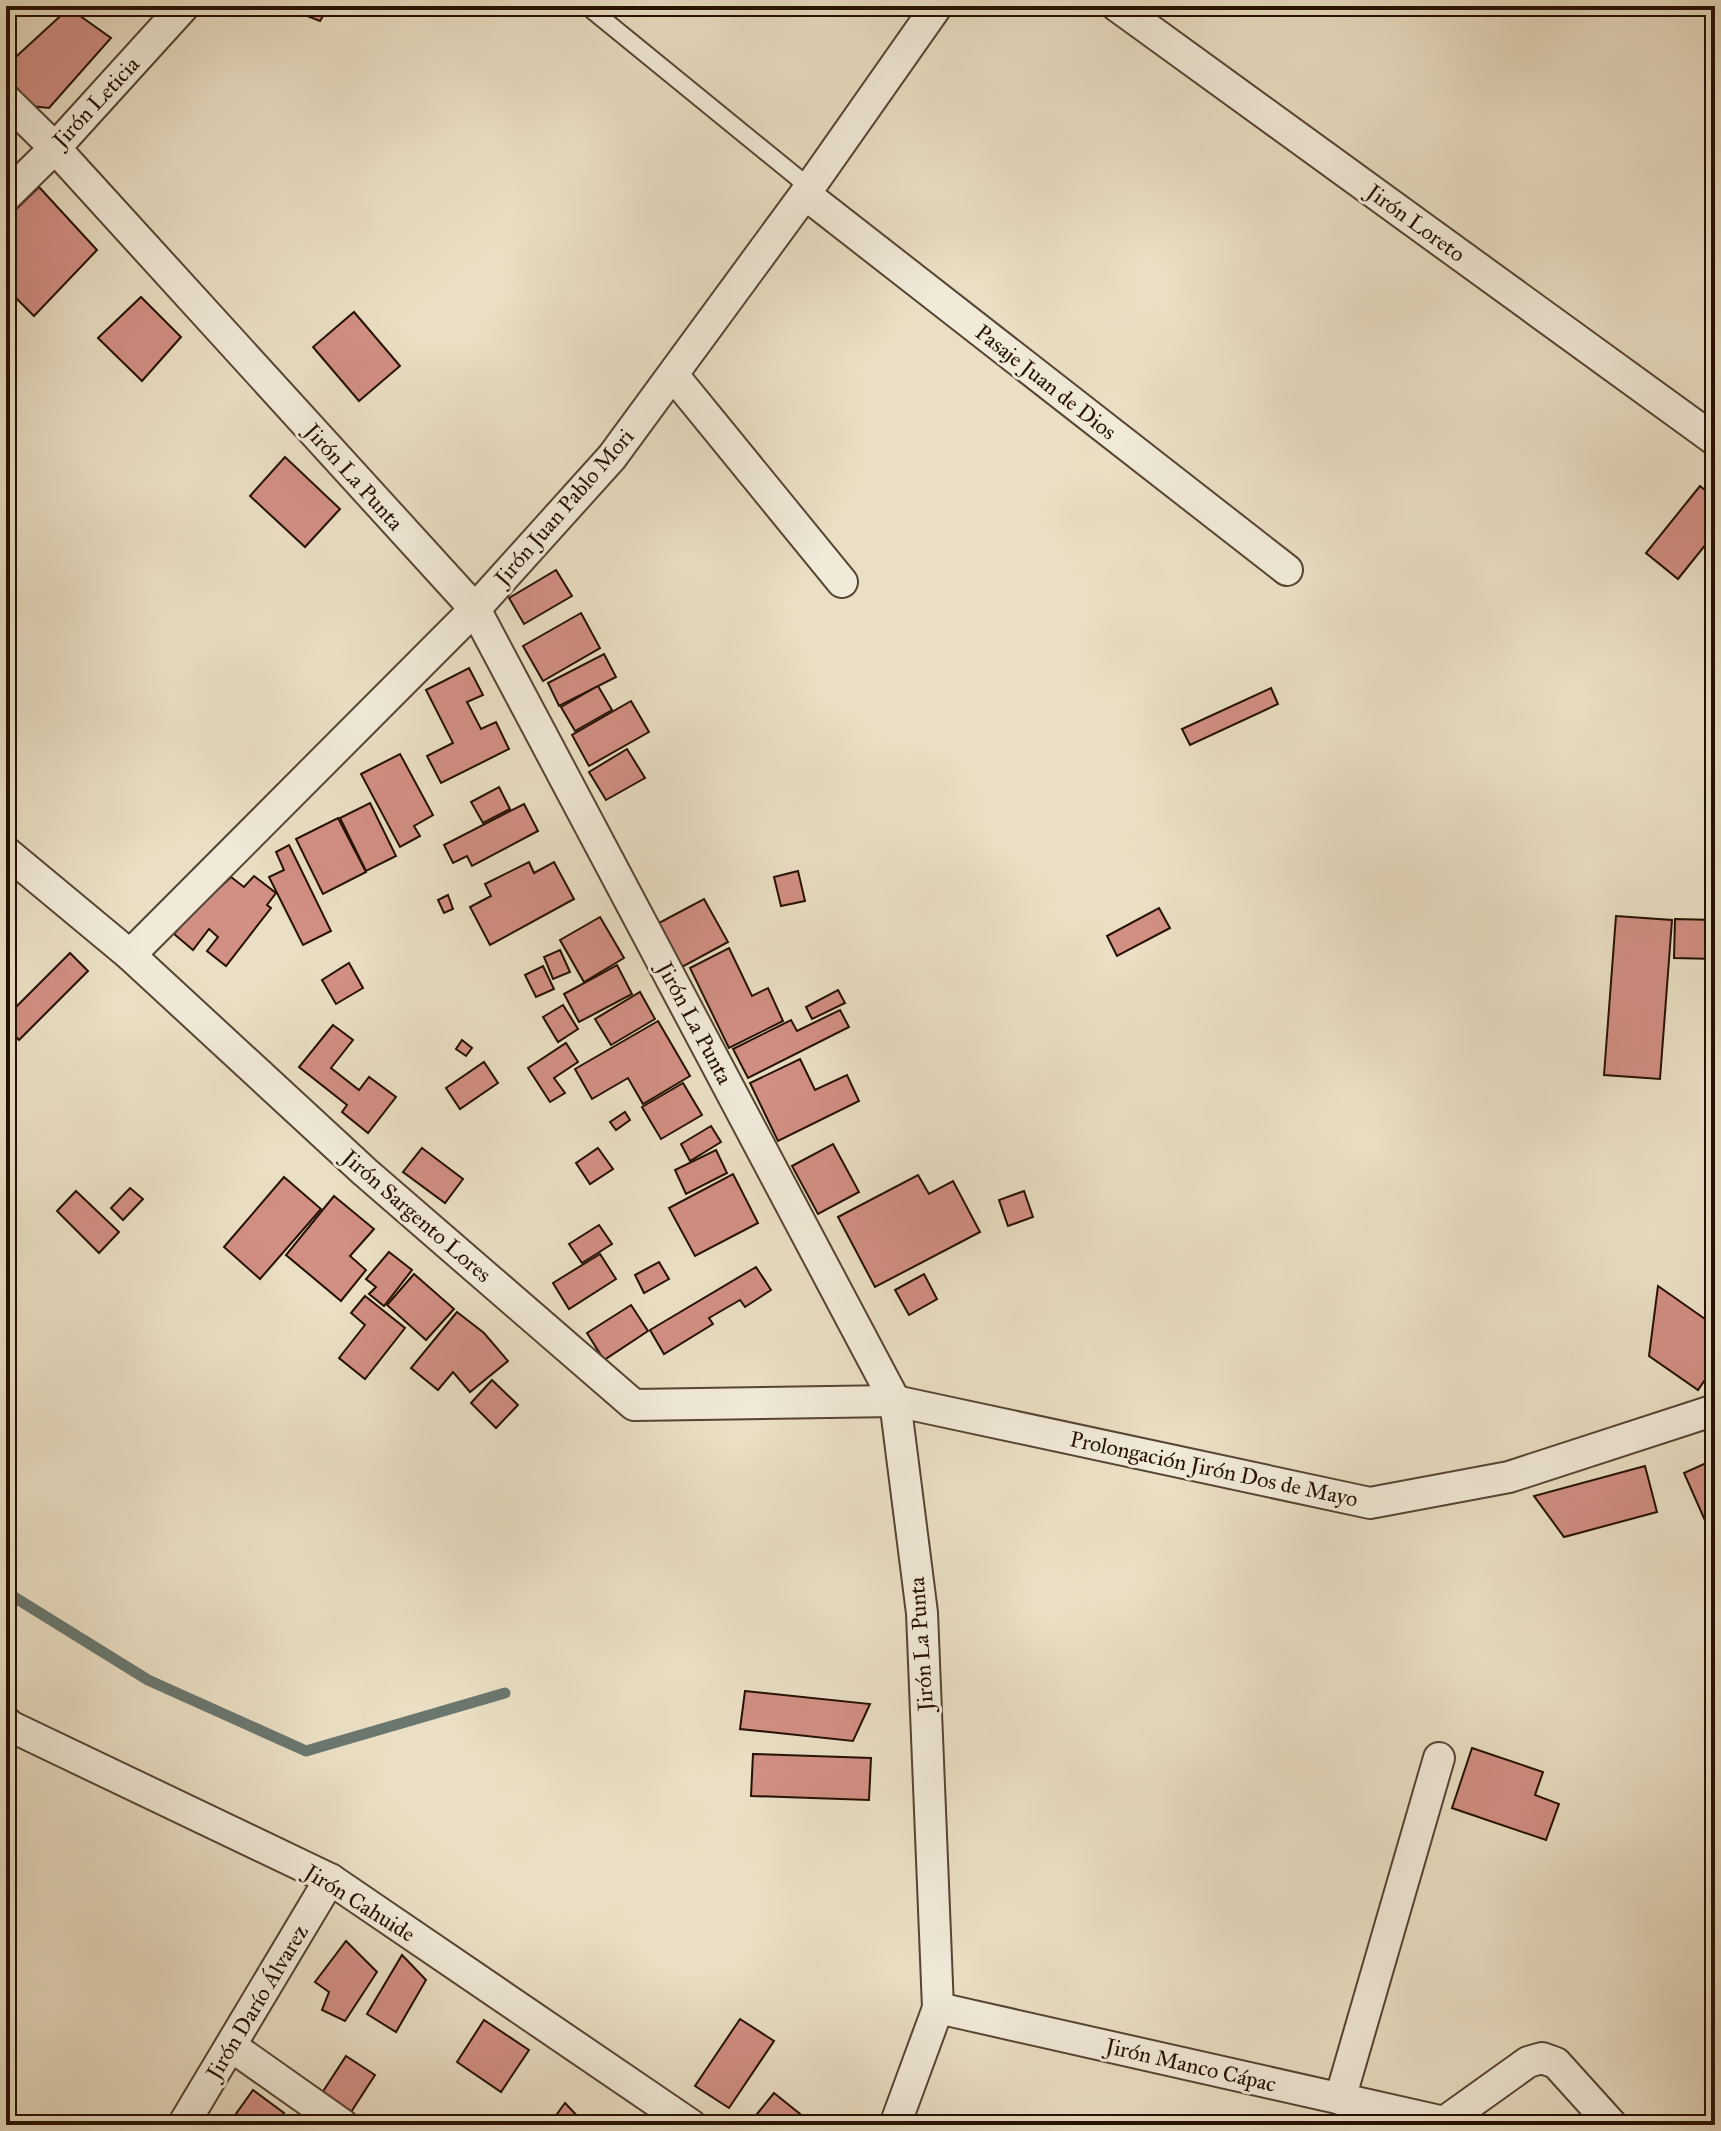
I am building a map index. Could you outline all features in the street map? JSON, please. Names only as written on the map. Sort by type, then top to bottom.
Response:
[{"type":"street","name":"Jirón Leticia","points":[[6,196],[55,148],[184,6]]},
{"type":"street","name":"Jirón Juan Pablo Mori","points":[[130,955],[475,609],[612,457],[807,191],[937,6]]},
{"type":"street","name":"Jirón Loreto","points":[[1117,6],[1715,440]]},
{"type":"street","name":"Jirón La Punta","points":[[6,100],[55,148],[475,609],[895,1401],[922,1613],[938,2008],[895,2125]]},
{"type":"street","name":"Pasaje Juan de Dios","points":[[807,191],[1287,570]]},
{"type":"street","points":[[673,375],[842,582]]},
{"type":"street","name":"Jirón Sargento Lores","points":[[6,852],[130,955],[365,1172],[634,1405],[895,1401]]},
{"type":"street","name":"Prolongación Jirón Dos de Mayo","points":[[895,1401],[1370,1503],[1509,1477],[1715,1410]]},
{"type":"street","name":"Jirón Cahuide","points":[[6,1722],[330,1879],[691,2125]]},
{"type":"street","points":[[1340,2099],[1439,1758]]},
{"type":"street","name":"Jirón Darío Álvarez","points":[[183,2125],[330,1879]]},
{"type":"street","name":"Jirón Manco Cápac","points":[[938,2008],[1442,2123]]},
{"type":"street","points":[[231,2046],[343,2125]]},
{"type":"street","points":[[1442,2123],[1528,2062],[1542,2058],[1556,2063],[1612,2125]]},
{"type":"lane","points":[[587,6],[807,191]]},
{"type":"building","points":[[282,6],[329,6],[320,21]]},
{"type":"building","points":[[69,8],[111,38],[49,108],[30,106],[6,73],[6,66]]},
{"type":"building","points":[[39,187],[97,250],[34,316],[6,288],[6,219]]},
{"type":"building","points":[[141,297],[181,337],[142,381],[98,338]]},
{"type":"building","points":[[354,312],[400,366],[359,401],[313,347]]},
{"type":"building","points":[[285,457],[340,509],[305,547],[250,496]]},
{"type":"building","points":[[1700,486],[1715,498],[1715,533],[1678,579],[1646,553]]},
{"type":"building","points":[[556,570],[572,596],[524,624],[509,598]]},
{"type":"building","points":[[581,613],[600,648],[543,681],[523,646]]},
{"type":"building","points":[[604,654],[616,677],[559,706],[548,683]]},
{"type":"building","points":[[469,668],[483,695],[467,702],[481,729],[496,722],[509,749],[441,783],[427,756],[453,743],[426,690]]},
{"type":"building","points":[[598,686],[612,710],[575,731],[561,707]]},
{"type":"building","points":[[1271,688],[1278,704],[1190,745],[1182,729]]},
{"type":"building","points":[[631,701],[649,732],[589,766],[572,735]]},
{"type":"building","points":[[627,749],[645,778],[606,800],[589,772]]},
{"type":"building","points":[[400,754],[433,815],[414,826],[420,836],[400,847],[361,774]]},
{"type":"building","points":[[499,787],[510,809],[483,823],[471,802]]},
{"type":"building","points":[[370,803],[396,856],[366,871],[340,818]]},
{"type":"building","points":[[524,804],[538,831],[472,866],[467,856],[453,863],[444,845]]},
{"type":"building","points":[[338,818],[366,872],[323,894],[296,839]]},
{"type":"building","points":[[289,845],[331,931],[303,945],[269,877],[284,870],[276,852]]},
{"type":"building","points":[[529,862],[534,873],[554,862],[574,899],[490,945],[470,907],[491,896],[485,884]]},
{"type":"building","points":[[798,871],[805,901],[781,906],[774,877]]},
{"type":"building","points":[[254,876],[276,893],[267,905],[271,908],[226,966],[207,951],[218,937],[209,929],[193,950],[174,934],[231,877],[244,887]]},
{"type":"building","points":[[448,895],[453,909],[444,913],[438,900]]},
{"type":"building","points":[[704,899],[728,942],[682,967],[659,923]]},
{"type":"building","points":[[1159,908],[1170,928],[1117,956],[1107,936]]},
{"type":"building","points":[[1616,916],[1672,920],[1660,1079],[1604,1075]]},
{"type":"building","points":[[600,917],[624,958],[584,982],[560,940]]},
{"type":"building","points":[[1675,919],[1715,920],[1715,959],[1674,958]]},
{"type":"building","points":[[729,948],[752,996],[768,988],[783,1021],[729,1048],[690,968]]},
{"type":"building","points":[[560,950],[570,972],[553,979],[544,957]]},
{"type":"building","points":[[70,953],[88,971],[19,1040],[6,1026],[6,1017]]},
{"type":"building","points":[[349,963],[363,988],[336,1004],[322,980]]},
{"type":"building","points":[[617,965],[632,994],[579,1022],[564,994]]},
{"type":"building","points":[[543,966],[554,989],[536,997],[525,975]]},
{"type":"building","points":[[838,990],[845,1003],[812,1019],[806,1007]]},
{"type":"building","points":[[640,992],[655,1019],[611,1045],[595,1019]]},
{"type":"building","points":[[563,1005],[578,1029],[558,1042],[543,1017]]},
{"type":"building","points":[[840,1010],[849,1027],[748,1078],[733,1049],[791,1020],[797,1031]]},
{"type":"building","points":[[658,1021],[690,1076],[643,1104],[628,1078],[592,1099],[575,1069]]},
{"type":"building","points":[[333,1025],[353,1040],[331,1068],[359,1090],[369,1077],[396,1097],[368,1133],[342,1112],[347,1105],[299,1067]]},
{"type":"building","points":[[462,1040],[472,1048],[466,1056],[456,1049]]},
{"type":"building","points":[[566,1043],[578,1062],[554,1078],[565,1093],[550,1102],[528,1068]]},
{"type":"building","points":[[800,1059],[815,1090],[847,1075],[859,1101],[778,1141],[750,1083]]},
{"type":"building","points":[[484,1062],[498,1083],[460,1109],[446,1088]]},
{"type":"building","points":[[683,1083],[702,1115],[661,1139],[642,1107]]},
{"type":"building","points":[[625,1112],[630,1120],[616,1130],[610,1122]]},
{"type":"building","points":[[711,1126],[721,1142],[690,1161],[681,1144]]},
{"type":"building","points":[[833,1144],[859,1192],[818,1214],[792,1166]]},
{"type":"building","points":[[422,1148],[463,1179],[445,1203],[403,1172]]},
{"type":"building","points":[[598,1148],[613,1169],[590,1184],[576,1163]]},
{"type":"building","points":[[716,1150],[727,1173],[686,1194],[675,1170]]},
{"type":"building","points":[[733,1174],[758,1223],[695,1256],[669,1208]]},
{"type":"building","points":[[918,1175],[929,1194],[953,1181],[980,1232],[875,1287],[838,1217]]},
{"type":"building","points":[[284,1177],[321,1209],[260,1279],[224,1247]]},
{"type":"building","points":[[130,1188],[143,1199],[123,1220],[111,1208]]},
{"type":"building","points":[[76,1191],[119,1232],[99,1253],[57,1211]]},
{"type":"building","points":[[1024,1191],[1033,1217],[1008,1226],[999,1200]]},
{"type":"building","points":[[334,1196],[374,1229],[350,1256],[366,1270],[341,1301],[286,1255]]},
{"type":"building","points":[[599,1225],[612,1244],[582,1263],[569,1244]]},
{"type":"building","points":[[389,1252],[412,1270],[384,1306],[369,1294],[376,1287],[366,1279]]},
{"type":"building","points":[[600,1254],[616,1279],[569,1309],[553,1283]]},
{"type":"building","points":[[659,1262],[669,1279],[644,1293],[635,1275]]},
{"type":"building","points":[[756,1267],[771,1290],[745,1307],[740,1300],[709,1318],[713,1324],[664,1354],[650,1330]]},
{"type":"building","points":[[414,1274],[454,1309],[426,1340],[387,1305]]},
{"type":"building","points":[[924,1274],[937,1299],[909,1315],[895,1290]]},
{"type":"building","points":[[1658,1286],[1715,1326],[1715,1365],[1698,1390],[1649,1356]]},
{"type":"building","points":[[365,1296],[405,1328],[365,1379],[339,1358],[365,1325],[351,1313]]},
{"type":"building","points":[[631,1305],[648,1331],[604,1360],[587,1333]]},
{"type":"building","points":[[457,1312],[484,1333],[508,1361],[470,1392],[453,1372],[438,1390],[411,1368]]},
{"type":"building","points":[[492,1380],[518,1405],[496,1428],[471,1403]]},
{"type":"building","points":[[1715,1459],[1715,1533],[1711,1534],[1684,1473]]},
{"type":"building","points":[[1645,1466],[1657,1512],[1564,1537],[1534,1496]]},
{"type":"building","points":[[745,1691],[870,1704],[853,1741],[740,1729]]},
{"type":"building","points":[[1472,1748],[1543,1772],[1535,1795],[1559,1804],[1546,1840],[1452,1808]]},
{"type":"building","points":[[753,1754],[871,1758],[869,1800],[751,1796]]},
{"type":"building","points":[[346,1941],[377,1972],[345,2021],[322,2010],[329,1992],[315,1982]]},
{"type":"building","points":[[402,1955],[426,1980],[396,2032],[367,2014]]},
{"type":"building","points":[[740,2019],[774,2041],[729,2108],[695,2086]]},
{"type":"building","points":[[484,2020],[529,2050],[501,2092],[457,2062]]},
{"type":"building","points":[[346,2056],[375,2075],[351,2112],[322,2093]]},
{"type":"building","points":[[253,2090],[284,2113],[275,2125],[228,2125]]},
{"type":"building","points":[[774,2093],[805,2118],[799,2125],[748,2125]]},
{"type":"building","points":[[565,2103],[582,2121],[580,2125],[549,2125]]},
{"type":"waterway","points":[[6,1592],[148,1680],[306,1751],[505,1693]]}]
